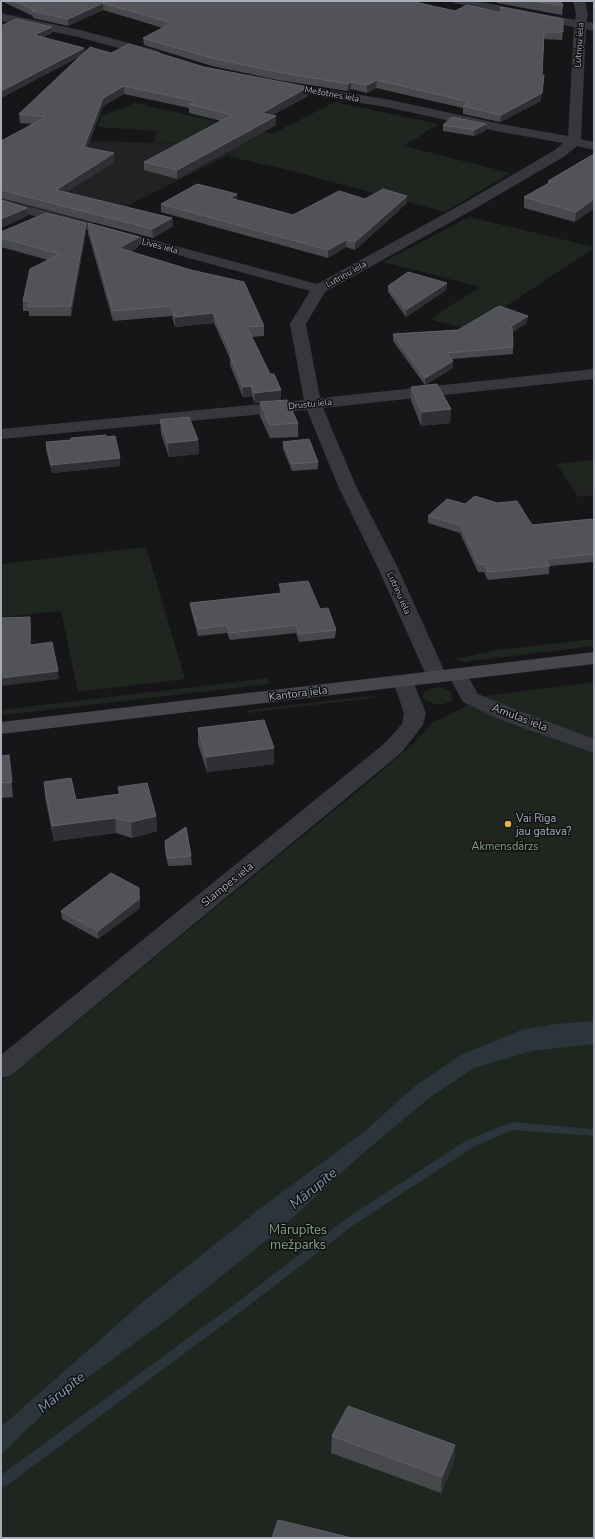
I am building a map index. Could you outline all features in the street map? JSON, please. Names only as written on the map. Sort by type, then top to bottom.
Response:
[{"type":"main road","name":"Kantora iela","points":[[1,728],[594,658]]},
{"type":"street","points":[[458,1],[587,25]]},
{"type":"street","name":"Lutriņu iela","points":[[437,677],[388,568],[347,486],[313,404],[298,324],[319,289],[471,205],[560,153],[574,141],[587,25],[582,14],[579,1]]},
{"type":"street","points":[[1,17],[80,34],[164,56]]},
{"type":"street","name":"Mežotnes iela","points":[[264,82],[386,103],[501,128],[594,146]]},
{"type":"street","name":"Līves iela","points":[[1,203],[319,289]]},
{"type":"street","points":[[27,224],[46,215]]},
{"type":"street","name":"Drustu iela","points":[[1,434],[313,404],[594,374]]},
{"type":"street","name":"Amulas iela","points":[[458,675],[470,698],[507,714],[594,746]]},
{"type":"street","name":"Slampes iela","points":[[1,1069],[392,748],[412,725],[416,713],[404,681]]},
{"type":"shaded area","points":[[1,139],[250,145],[90,224],[1,199]]},
{"type":"shaded area","points":[[594,460],[594,495],[578,497],[557,464]]},
{"type":"green space","points":[[335,102],[438,124],[404,146],[510,173],[445,212],[292,171],[227,156],[249,145],[154,142],[157,131],[97,127],[102,116],[135,103],[272,134]]},
{"type":"green space","points":[[469,217],[594,248],[470,330],[430,319],[480,287],[383,262]]},
{"type":"green space","points":[[594,460],[594,486],[574,489],[557,464]]},
{"type":"green space","points":[[146,547],[185,679],[78,692],[61,611],[1,617],[1,564]]},
{"type":"green space","points":[[594,639],[594,646],[464,662],[456,659],[497,650]]},
{"type":"green space","points":[[268,678],[269,684],[3,715],[1,710]]},
{"type":"green space","name":"Mārupītes mežparks","points":[[594,682],[594,1538],[1,1538],[1,1082],[33,1054],[36,1055],[376,776],[413,744],[432,723],[489,695]]},
{"type":"green space","points":[[440,687],[450,691],[453,696],[452,701],[445,704],[437,704],[423,698],[423,694],[426,690]]},
{"type":"green space","points":[[371,696],[378,697],[248,713],[247,710]]},
{"type":"water","name":"Mārupīte","points":[[594,1021],[594,1044],[532,1051],[474,1068],[429,1098],[361,1155],[278,1231],[173,1315],[68,1392],[1,1455],[1,1427],[145,1300],[262,1207],[365,1131],[415,1086],[459,1056],[521,1030],[556,1024]]},
{"type":"building","points":[[14,1],[410,1],[455,11],[467,5],[502,13],[500,7],[563,19],[563,32],[544,32],[542,75],[544,75],[542,93],[501,115],[463,106],[469,102],[377,80],[367,85],[351,82],[348,84],[278,72],[212,58],[143,38],[172,23],[103,3],[68,19],[32,11],[35,10]]},
{"type":"building","points":[[534,1],[561,1],[563,6]]},
{"type":"building","points":[[16,19],[52,27],[34,35],[84,48],[1,91],[1,26]]},
{"type":"building","points":[[129,44],[204,67],[308,87],[262,113],[276,116],[177,170],[144,162],[232,115],[189,104],[195,101],[124,86],[103,98],[84,147],[114,153],[56,190],[172,218],[152,229],[1,190],[1,141],[46,117],[19,114],[90,47],[111,53]]},
{"type":"building","points":[[452,117],[486,124],[474,130],[443,125]]},
{"type":"building","points":[[594,154],[594,199],[576,212],[524,197],[551,182],[548,181]]},
{"type":"building","points":[[197,184],[237,194],[230,198],[293,215],[339,191],[365,199],[383,189],[407,196],[355,242],[346,240],[328,250],[161,204]]},
{"type":"building","points":[[1,200],[27,208],[1,219]]},
{"type":"building","points":[[46,213],[86,223],[71,306],[28,307],[29,301],[23,301],[30,269],[60,254],[1,238],[1,232]]},
{"type":"building","points":[[88,223],[139,237],[119,248],[191,270],[244,282],[264,326],[247,327],[270,374],[274,374],[281,390],[254,393],[251,386],[243,387],[230,355],[232,354],[213,313],[175,317],[171,306],[113,311]]},
{"type":"building","points":[[408,272],[447,283],[406,310],[388,286]]},
{"type":"building","points":[[499,306],[528,316],[510,327],[512,327],[513,347],[447,353],[453,361],[425,378],[393,334],[458,330]]},
{"type":"building","points":[[437,384],[451,409],[422,412],[411,387]]},
{"type":"building","points":[[287,400],[298,423],[270,425],[260,402]]},
{"type":"building","points":[[189,417],[198,440],[168,443],[160,420]]},
{"type":"building","points":[[106,435],[106,437],[115,436],[120,458],[51,465],[46,442]]},
{"type":"building","points":[[309,439],[318,462],[292,464],[283,442]]},
{"type":"building","points":[[475,496],[497,503],[517,501],[532,525],[592,519],[594,522],[594,554],[546,559],[550,566],[488,572],[485,564],[479,565],[460,525],[428,516],[447,499],[465,504]]},
{"type":"building","points":[[308,581],[320,609],[328,608],[336,630],[299,634],[296,625],[229,633],[227,625],[198,629],[190,603],[283,593],[279,584]]},
{"type":"building","points":[[30,617],[30,645],[52,642],[58,671],[1,678],[1,618]]},
{"type":"building","points":[[264,720],[274,748],[206,757],[198,728]]},
{"type":"building","points":[[9,755],[12,782],[1,783],[1,756]]},
{"type":"building","points":[[71,778],[76,800],[120,794],[118,787],[147,783],[156,816],[131,822],[115,818],[52,826],[44,782]]},
{"type":"building","points":[[186,827],[191,856],[167,858],[165,841]]},
{"type":"building","points":[[111,873],[139,888],[139,899],[98,931],[61,911]]},
{"type":"building","points":[[348,1406],[455,1445],[442,1477],[332,1436]]},
{"type":"building","points":[[278,1520],[352,1538],[272,1538]]},
{"type":"waterway","points":[[1,1482],[243,1304],[351,1221],[471,1143],[512,1126],[592,1133]]},
{"type":"place","name":"Vai Rīga jau gatava?","points":[[508,824]]},
{"type":"park label","name":"Akmensdārzs","points":[[505,846]]}]
